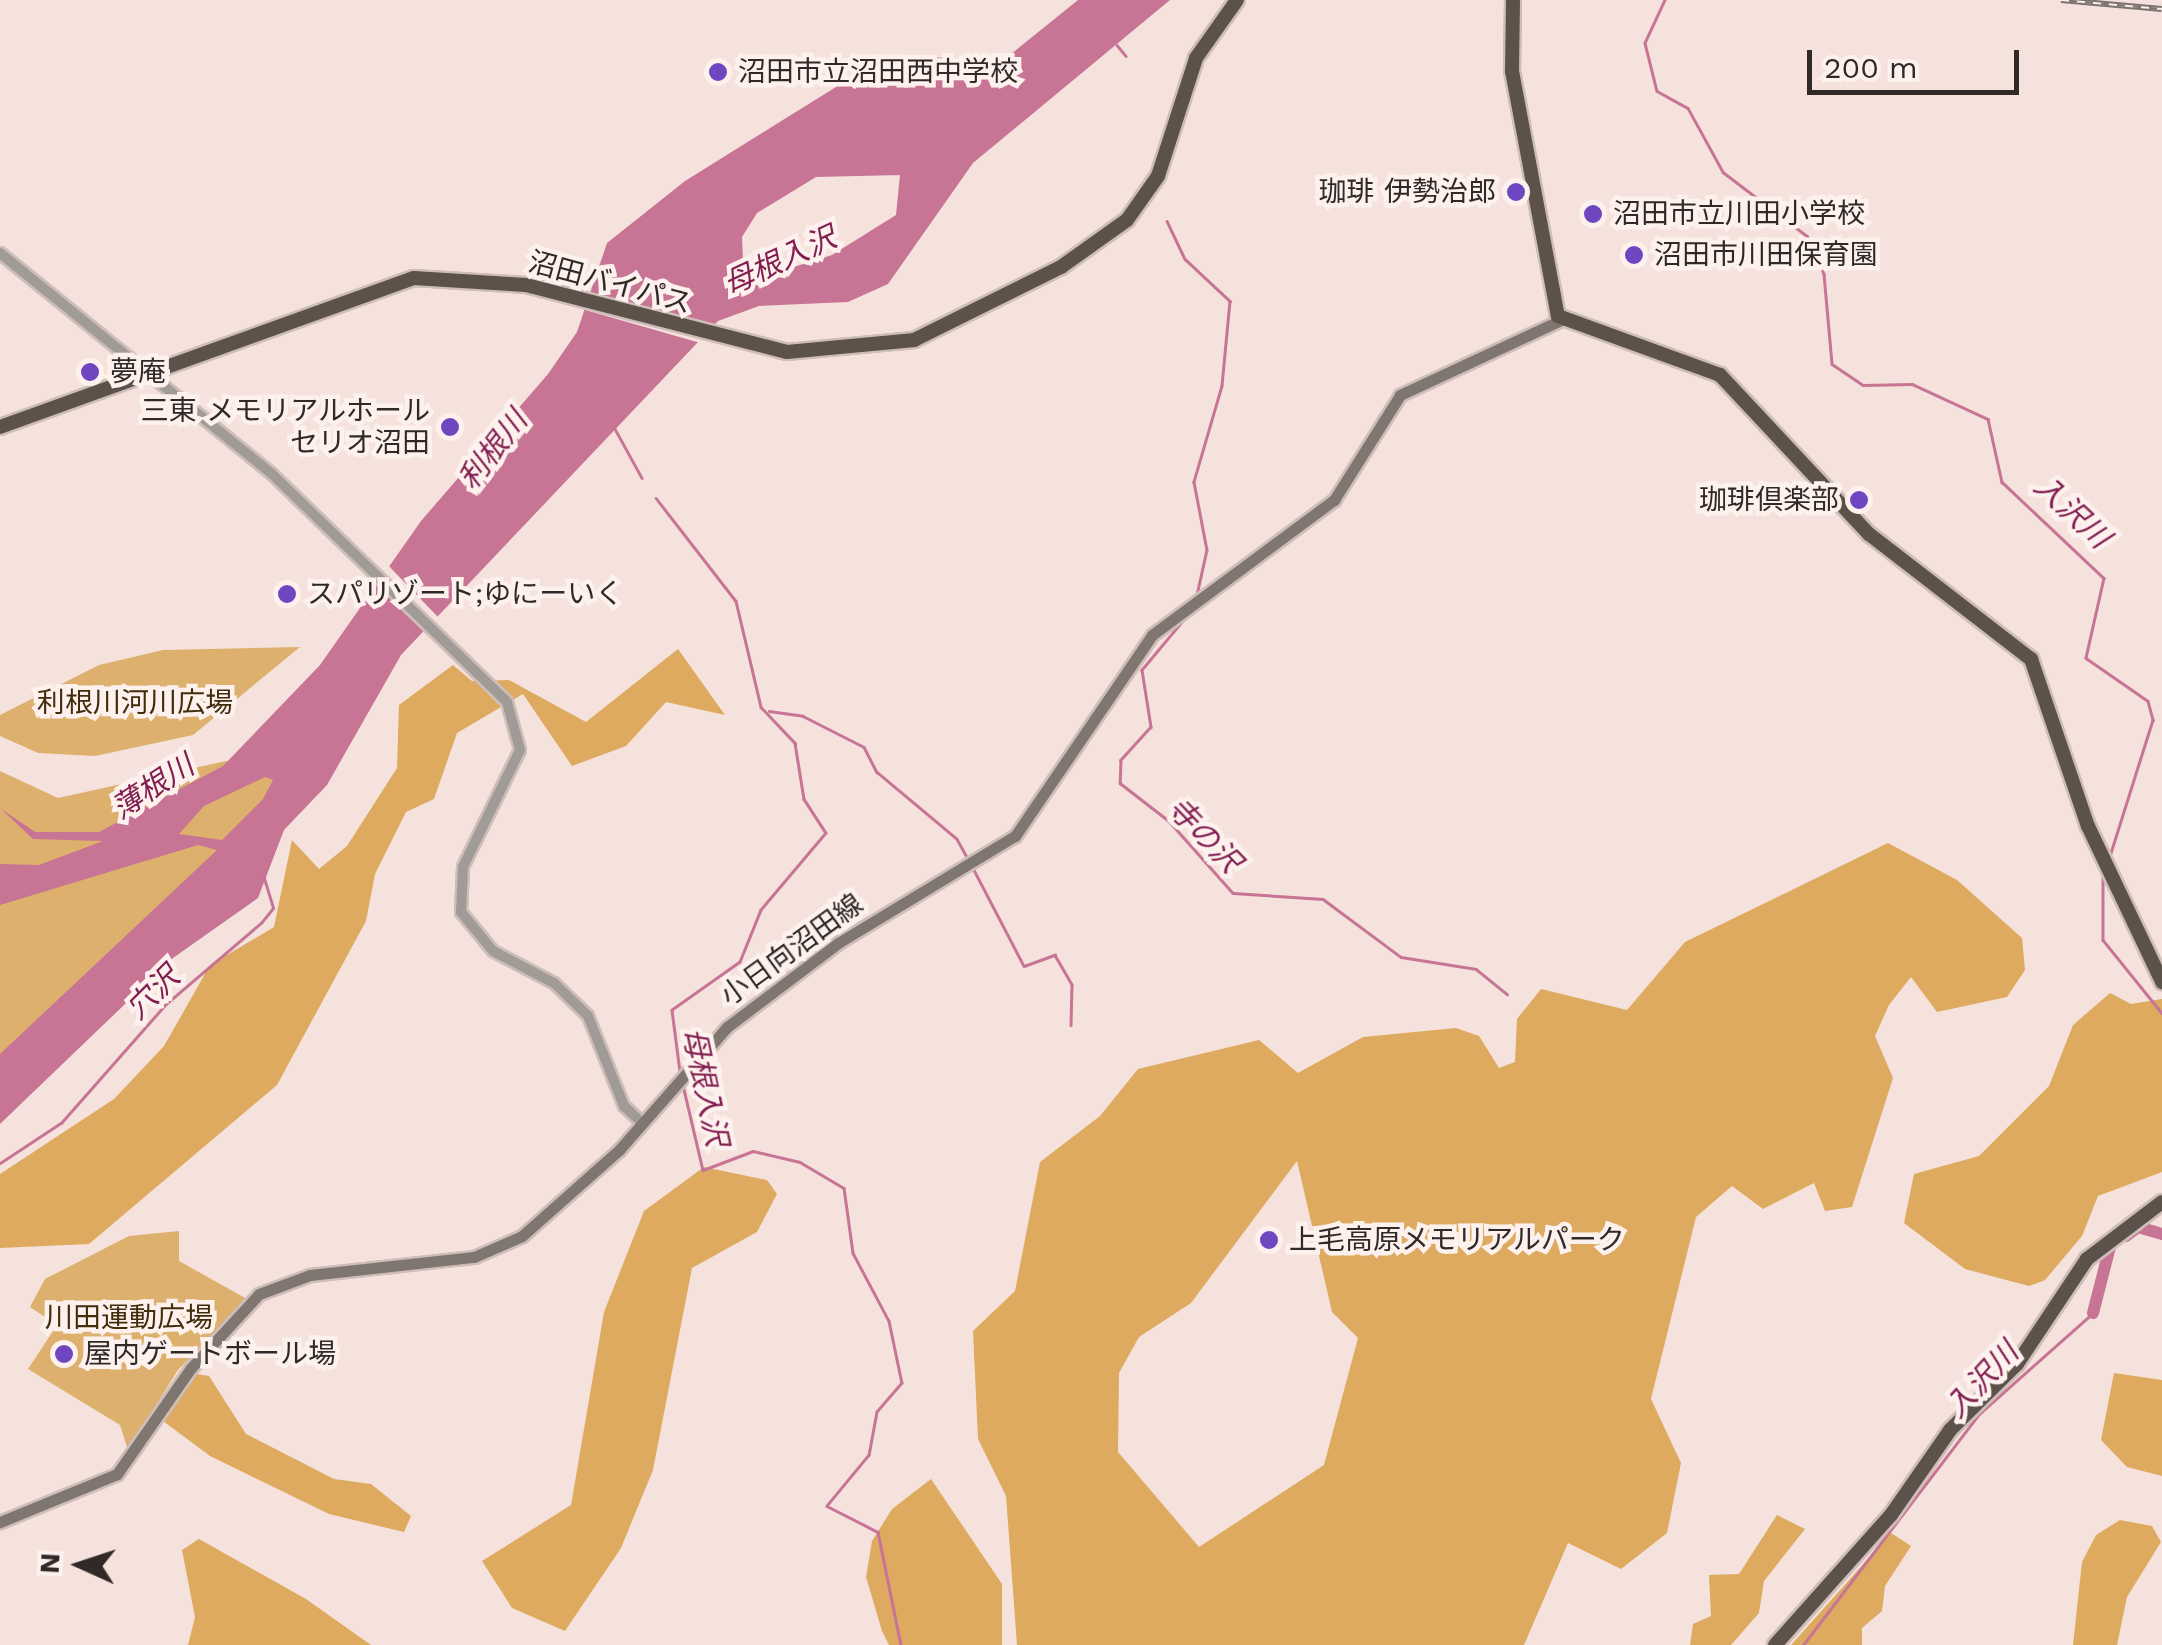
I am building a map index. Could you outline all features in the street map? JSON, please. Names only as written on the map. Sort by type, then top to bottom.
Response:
[{"type":"highway","name":"沼田バイパス","points":[[0,428],[414,278],[549,290],[771,350],[882,348],[962,321],[1127,220],[1158,176],[1196,58],[1237,0]]},
{"type":"highway","points":[[1512,0],[1512,71],[1561,320],[1720,375],[1869,534],[2031,659],[2088,826],[2162,982]]},
{"type":"highway","points":[[1775,1645],[1892,1515],[1950,1430],[2017,1364],[2086,1259],[2162,1202]]},
{"type":"main road","name":"小日向沼田線","points":[[0,1522],[117,1474],[190,1368],[259,1294],[310,1275],[511,1244],[641,1122],[766,996],[1015,836],[1152,635],[1325,509],[1400,395],[1561,320]]},
{"type":"street","points":[[0,253],[153,373],[361,556],[507,702],[520,736],[516,766],[463,867],[461,912],[483,942],[554,983],[588,1016],[624,1106],[641,1122]]},
{"type":"green space","name":"利根川河川広場","points":[[300,647],[193,735],[95,756],[38,753],[0,736],[0,715],[99,665],[163,650]]},
{"type":"green space","points":[[335,737],[0,1075],[0,771],[58,798]]},
{"type":"green space","name":"川田運動広場","points":[[179,1231],[179,1261],[247,1299],[178,1370],[128,1450],[120,1425],[28,1369],[57,1325],[30,1307],[45,1279],[129,1236]]},
{"type":"shaded area","points":[[678,649],[725,715],[666,702],[626,746],[572,766],[523,694],[457,733],[434,799],[406,812],[375,874],[366,921],[277,1085],[89,1244],[0,1248],[0,1174],[114,1099],[164,1046],[210,965],[274,927],[292,840],[319,869],[347,846],[397,768],[399,705],[453,665],[472,681],[509,680],[586,722]]},
{"type":"shaded area","points":[[1888,843],[1957,880],[2022,938],[2025,970],[2007,997],[1937,1012],[1911,977],[1889,1005],[1875,1036],[1893,1078],[1852,1207],[1825,1211],[1814,1183],[1763,1209],[1732,1186],[1696,1217],[1651,1399],[1681,1463],[1667,1533],[1621,1569],[1568,1543],[1524,1645],[1017,1645],[1006,1496],[978,1439],[973,1331],[1015,1291],[1040,1162],[1100,1116],[1138,1069],[1259,1040],[1298,1073],[1363,1037],[1456,1028],[1479,1036],[1499,1068],[1515,1062],[1517,1019],[1541,989],[1627,1010],[1685,942]],"holes":[[[1297,1161],[1332,1312],[1358,1338],[1324,1465],[1199,1547],[1118,1452],[1119,1373],[1139,1337],[1191,1303]]]},
{"type":"shaded area","points":[[2110,993],[2131,1004],[2162,999],[2162,1172],[2098,1196],[2082,1236],[2045,1280],[2029,1286],[1965,1269],[1904,1223],[1914,1174],[1979,1156],[2049,1086],[2073,1025]]},
{"type":"shaded area","points":[[704,1167],[767,1180],[777,1194],[757,1232],[692,1268],[653,1470],[621,1548],[565,1631],[512,1608],[482,1561],[571,1505],[604,1312],[644,1211]]},
{"type":"shaded area","points":[[184,1372],[209,1376],[246,1434],[334,1479],[371,1484],[411,1516],[404,1532],[329,1514],[210,1456],[163,1421]]},
{"type":"shaded area","points":[[2114,1373],[2162,1380],[2162,1476],[2127,1467],[2101,1440]]},
{"type":"shaded area","points":[[931,1479],[1002,1584],[1002,1645],[889,1645],[882,1631],[866,1577],[872,1541],[892,1509]]},
{"type":"shaded area","points":[[1777,1515],[1805,1529],[1764,1581],[1759,1613],[1731,1645],[1690,1645],[1693,1624],[1711,1616],[1709,1575],[1739,1574]]},
{"type":"shaded area","points":[[2120,1520],[2152,1526],[2161,1542],[2127,1597],[2117,1645],[2073,1645],[2082,1562],[2096,1535]]},
{"type":"shaded area","points":[[1891,1533],[1911,1546],[1885,1586],[1882,1611],[1862,1628],[1862,1645],[1791,1645]]},
{"type":"shaded area","points":[[199,1539],[306,1599],[371,1645],[188,1645],[195,1617],[182,1550]]},
{"type":"water","name":"利根川","points":[[1078,0],[1170,0],[973,163],[888,284],[848,302],[759,306],[718,321],[401,655],[327,785],[284,830],[258,898],[173,958],[0,1124],[0,1054],[217,850],[198,845],[0,905],[0,864],[39,865],[103,841],[33,839],[0,808],[35,832],[99,832],[223,766],[320,665],[421,521],[548,374],[577,332],[607,243],[685,181],[873,64],[910,55],[1000,63]],"holes":[[[900,175],[896,215],[832,255],[784,270],[766,256],[743,261],[742,237],[757,213],[816,177]],[[265,777],[273,780],[263,799],[222,840],[179,834],[204,806]]]},
{"type":"pier","points":[[584,295],[715,332],[711,346],[580,308]]},
{"type":"pier","points":[[385,562],[438,617],[426,629],[373,574]]},
{"type":"waterway","name":"入沢川","points":[[1665,0],[1645,43],[1657,91],[1688,108],[1723,172],[1807,236],[1824,274],[1832,364],[1863,385],[1912,384],[1988,419],[2002,482],[2104,578],[2086,658],[2148,701],[2153,720],[2110,856]]},
{"type":"waterway","name":"寺の沢","points":[[1117,45],[1126,56]]},
{"type":"waterway","name":"寺の沢","points":[[1167,221],[1185,259],[1230,301],[1222,386],[1194,482],[1207,550],[1197,595]]},
{"type":"waterway","name":"母根入沢","points":[[614,427],[642,478]]},
{"type":"waterway","name":"母根入沢","points":[[656,498],[736,601],[761,707],[795,743],[804,799],[826,833],[761,910],[740,962],[672,1010],[680,1072]]},
{"type":"waterway","name":"寺の沢","points":[[1188,615],[1142,670],[1151,727],[1121,760],[1120,783],[1169,821],[1233,893],[1323,899],[1401,957],[1476,969],[1507,994]]},
{"type":"waterway","points":[[769,711],[803,716],[864,747],[877,772],[957,839],[969,861]]},
{"type":"waterway","points":[[973,868],[1024,966],[1055,955],[1072,985],[1071,1025]]},
{"type":"waterway","name":"入沢川","points":[[2103,874],[2103,940],[2162,1013]]},
{"type":"waterway","name":"穴沢","points":[[0,1163],[61,1123],[166,1004],[261,923],[273,908],[264,878]]},
{"type":"waterway","name":"母根入沢","points":[[683,1085],[703,1170],[753,1151],[800,1162],[844,1188],[853,1253],[889,1321],[902,1383],[877,1412],[869,1455],[827,1506],[878,1532],[901,1645]]},
{"type":"waterway","name":"入沢川","points":[[2126,1236],[2138,1227],[2162,1234]]},
{"type":"waterway","name":"入沢川","points":[[2093,1313],[2110,1247]]},
{"type":"waterway","name":"入沢川","points":[[1803,1645],[1978,1415],[2093,1313]]},
{"type":"railway","points":[[2061,0],[2162,9]]},
{"type":"place","name":"沼田市立沼田西中学校","points":[[718,72]]},
{"type":"place","name":"珈琲 伊勢治郎","points":[[1516,192]]},
{"type":"place","name":"沼田市立川田小学校","points":[[1593,214]]},
{"type":"place","name":"沼田市川田保育園","points":[[1634,255]]},
{"type":"place","name":"夢庵","points":[[90,372]]},
{"type":"place","name":"三東 メモリアルホール セリオ沼田","points":[[450,427]]},
{"type":"place","name":"珈琲倶楽部","points":[[1859,500]]},
{"type":"place","name":"スパリゾート;ゆにーいく","points":[[287,594]]},
{"type":"place","name":"上毛高原メモリアルパーク","points":[[1269,1240]]},
{"type":"place","name":"屋内ゲートボール場","points":[[64,1354]]},
{"type":"water label","name":"薄根川","points":[[153,787]]}]
